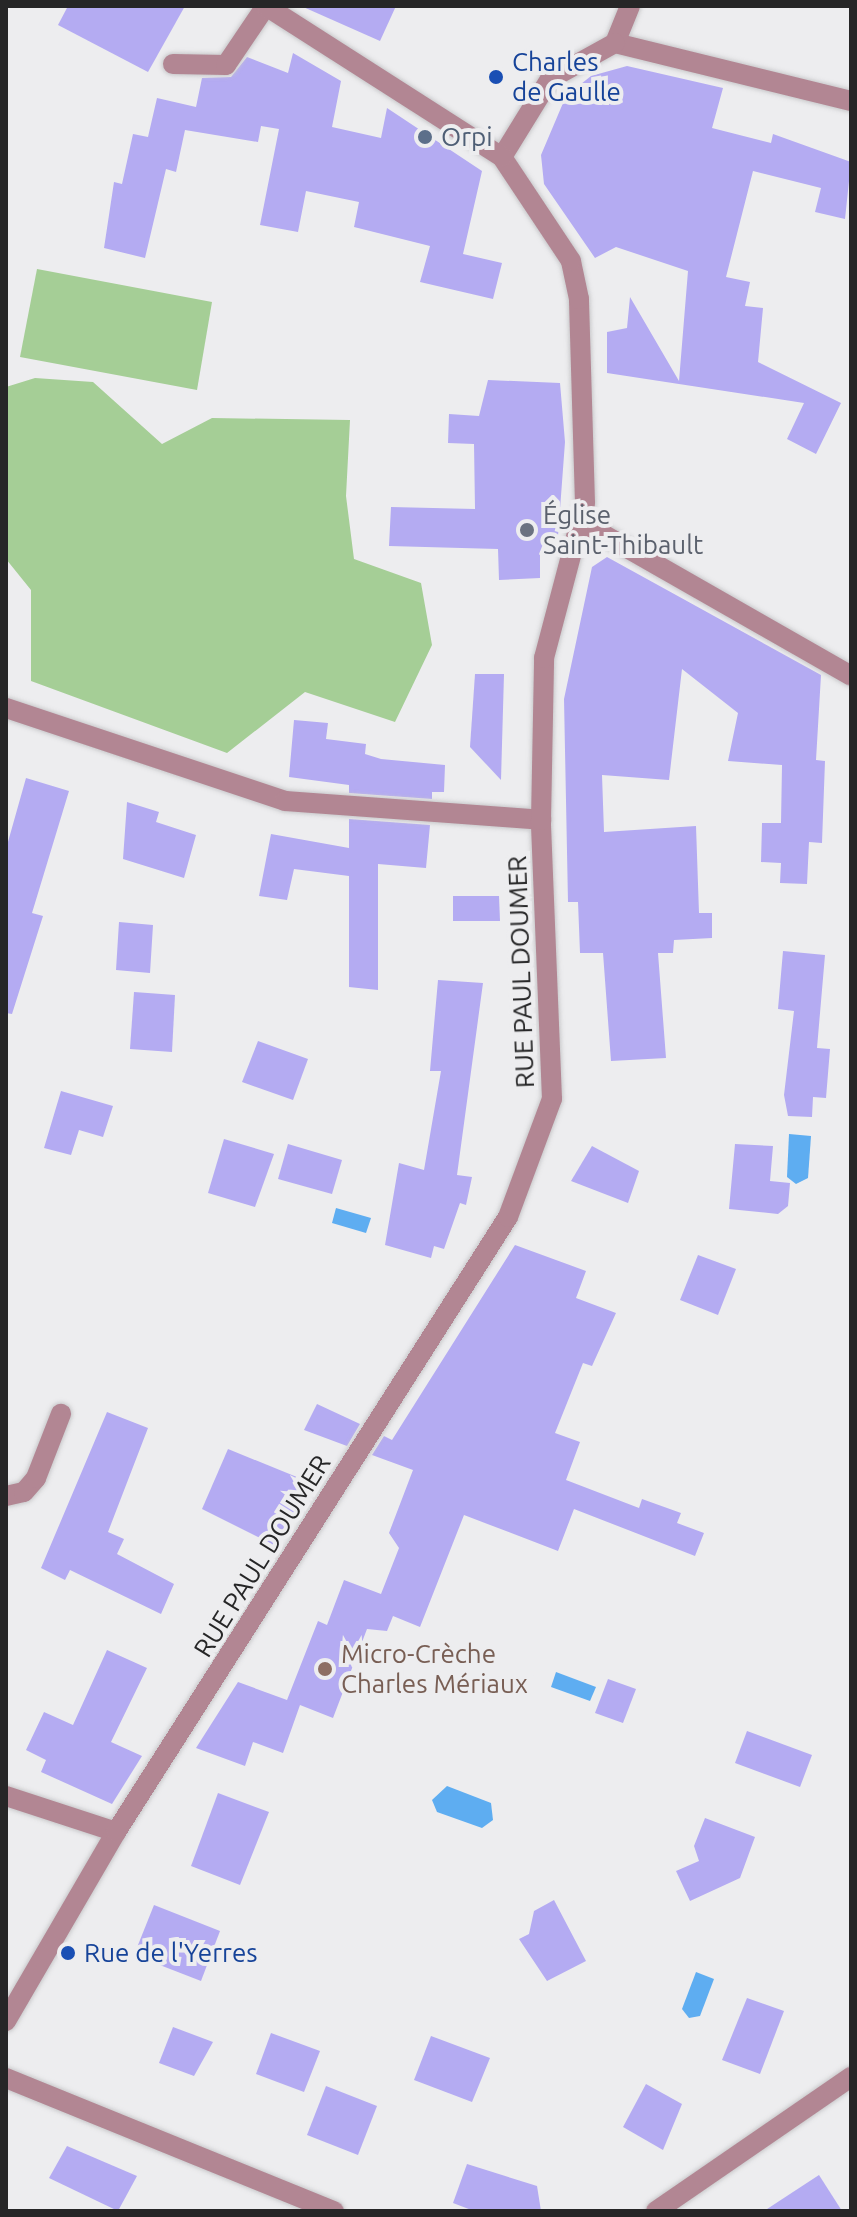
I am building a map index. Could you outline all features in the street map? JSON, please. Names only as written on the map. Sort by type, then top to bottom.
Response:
[{"type":"street","points":[[173,64],[226,65],[266,6],[502,157],[550,79],[615,43],[630,6]]},
{"type":"street","points":[[615,43],[851,101]]},
{"type":"street","name":"RUE PAUL DOUMER","points":[[6,2021],[116,1832],[508,1217],[534,1158],[552,1099],[541,820],[544,658],[554,605],[585,524],[579,299],[571,261],[502,157]]},
{"type":"street","points":[[585,524],[851,676]]},
{"type":"street","points":[[6,708],[285,801],[541,820]]},
{"type":"street","points":[[6,1496],[24,1492],[36,1478],[61,1414]]},
{"type":"street","points":[[6,1796],[116,1832]]},
{"type":"street","points":[[656,2211],[783,2119],[851,2077]]},
{"type":"street","points":[[6,2078],[334,2211]]},
{"type":"green space","points":[[37,269],[212,302],[197,390],[20,357]]},
{"type":"green space","points":[[35,378],[93,382],[162,444],[212,418],[350,420],[346,496],[354,559],[421,583],[432,645],[395,722],[305,692],[227,753],[31,681],[31,590],[6,559],[6,387]]},
{"type":"water","points":[[789,1134],[811,1136],[808,1178],[796,1184],[787,1177]]},
{"type":"water","points":[[336,1208],[371,1218],[366,1233],[332,1223]]},
{"type":"water","points":[[556,1672],[596,1687],[590,1701],[551,1687]]},
{"type":"water","points":[[447,1786],[491,1803],[493,1820],[482,1828],[437,1812],[432,1800]]},
{"type":"water","points":[[696,1972],[714,1979],[700,2016],[689,2018],[682,2009]]},
{"type":"building","points":[[68,6],[185,6],[148,72],[58,25]]},
{"type":"building","points":[[301,6],[396,6],[380,41]]},
{"type":"building","points":[[293,53],[341,81],[332,127],[381,138],[387,108],[482,171],[463,254],[502,263],[493,299],[420,282],[430,246],[354,227],[359,202],[306,191],[298,232],[260,225],[279,129],[261,126],[258,142],[185,130],[176,172],[166,169],[145,258],[104,248],[114,182],[122,184],[133,134],[148,137],[157,98],[196,107],[202,78],[231,77],[247,57],[288,73]]},
{"type":"building","points":[[627,66],[723,88],[712,128],[771,143],[773,134],[851,162],[845,219],[815,212],[821,188],[753,171],[726,277],[750,282],[745,306],[763,308],[758,362],[841,403],[816,454],[787,439],[804,403],[607,373],[607,332],[627,328],[630,297],[679,381],[688,271],[616,247],[595,258],[544,184],[541,155],[566,96],[591,76]]},
{"type":"building","points":[[488,380],[560,383],[565,442],[557,550],[540,551],[540,578],[499,580],[498,549],[389,546],[391,507],[475,509],[474,444],[448,443],[449,414],[479,416]]},
{"type":"building","points":[[607,557],[821,675],[816,760],[825,761],[822,843],[809,842],[807,884],[780,883],[781,863],[761,862],[762,823],[781,823],[782,765],[728,761],[738,713],[682,669],[669,780],[602,775],[604,832],[696,826],[699,913],[712,913],[712,938],[674,940],[673,953],[658,953],[666,1058],[611,1061],[603,953],[580,953],[578,902],[568,902],[564,699],[592,567]]},
{"type":"building","points":[[475,674],[504,674],[501,780],[470,747]]},
{"type":"building","points":[[294,720],[328,723],[326,739],[366,744],[365,754],[381,759],[445,765],[444,792],[432,792],[432,799],[349,793],[349,785],[289,777]]},
{"type":"building","points":[[26,778],[69,791],[32,913],[43,916],[12,1014],[6,1013],[6,849]]},
{"type":"building","points":[[127,802],[159,812],[156,822],[196,835],[184,878],[123,859]]},
{"type":"building","points":[[349,819],[430,825],[426,868],[378,864],[378,990],[349,987],[349,876],[294,869],[287,900],[259,896],[271,834],[349,848]]},
{"type":"building","points":[[453,896],[499,896],[500,921],[453,921]]},
{"type":"building","points":[[119,922],[153,925],[150,973],[116,970]]},
{"type":"building","points":[[783,951],[825,955],[817,1048],[830,1049],[826,1098],[813,1097],[812,1117],[788,1116],[784,1095],[794,1011],[778,1009]]},
{"type":"building","points":[[438,980],[483,983],[457,1175],[472,1177],[466,1205],[460,1203],[444,1249],[434,1246],[431,1258],[385,1245],[399,1163],[424,1170],[441,1071],[430,1071]]},
{"type":"building","points":[[134,992],[175,995],[172,1052],[130,1049]]},
{"type":"building","points":[[258,1041],[308,1059],[293,1100],[242,1082]]},
{"type":"building","points":[[61,1091],[113,1106],[103,1137],[79,1130],[71,1155],[44,1148]]},
{"type":"building","points":[[224,1139],[274,1154],[255,1207],[208,1193]]},
{"type":"building","points":[[288,1144],[342,1160],[332,1194],[278,1179]]},
{"type":"building","points":[[735,1144],[773,1146],[770,1181],[790,1183],[788,1206],[778,1214],[729,1209]]},
{"type":"building","points":[[592,1146],[639,1171],[628,1203],[571,1181]]},
{"type":"building","points":[[515,1245],[586,1271],[576,1298],[616,1313],[592,1366],[583,1363],[555,1433],[580,1442],[566,1480],[639,1508],[642,1499],[681,1513],[677,1523],[704,1533],[695,1556],[574,1509],[558,1551],[464,1515],[420,1627],[393,1616],[387,1631],[367,1629],[333,1718],[300,1705],[283,1753],[253,1742],[245,1766],[196,1748],[238,1682],[287,1700],[318,1621],[327,1625],[344,1580],[381,1594],[399,1548],[389,1533],[413,1470],[372,1455],[384,1436],[392,1440]]},
{"type":"building","points":[[698,1255],[736,1269],[718,1315],[680,1300]]},
{"type":"building","points":[[317,1404],[360,1424],[347,1446],[304,1430]]},
{"type":"building","points":[[107,1412],[148,1428],[108,1532],[124,1539],[117,1554],[174,1584],[161,1614],[70,1570],[65,1580],[41,1568]]},
{"type":"building","points":[[228,1449],[314,1484],[276,1546],[202,1509]]},
{"type":"building","points":[[107,1650],[147,1668],[111,1742],[142,1756],[112,1804],[41,1772],[46,1760],[26,1750],[44,1712],[73,1725]]},
{"type":"building","points":[[608,1679],[636,1689],[623,1723],[595,1713]]},
{"type":"building","points":[[747,1731],[812,1755],[800,1787],[735,1763]]},
{"type":"building","points":[[218,1793],[269,1812],[240,1885],[191,1866]]},
{"type":"building","points":[[705,1818],[755,1837],[740,1878],[690,1901],[676,1871],[699,1861],[694,1846]]},
{"type":"building","points":[[554,1900],[586,1961],[547,1981],[519,1939],[529,1934],[534,1911]]},
{"type":"building","points":[[154,1905],[220,1931],[201,1981],[134,1955]]},
{"type":"building","points":[[747,1998],[784,2011],[760,2074],[722,2060]]},
{"type":"building","points":[[173,2027],[213,2042],[194,2076],[159,2063]]},
{"type":"building","points":[[271,2033],[320,2051],[304,2092],[256,2074]]},
{"type":"building","points":[[431,2036],[490,2058],[472,2102],[414,2080]]},
{"type":"building","points":[[646,2084],[682,2104],[663,2150],[623,2127]]},
{"type":"building","points":[[326,2086],[377,2106],[358,2155],[307,2135]]},
{"type":"building","points":[[67,2146],[137,2176],[118,2211],[49,2178]]},
{"type":"building","points":[[467,2164],[537,2186],[541,2211],[474,2211],[453,2203]]},
{"type":"building","points":[[819,2175],[842,2211],[764,2211]]},
{"type":"place","name":"Charles de Gaulle","points":[[496,77]]},
{"type":"place","name":"Orpi","points":[[425,137]]},
{"type":"place","name":"Église Saint-Thibault","points":[[527,530]]},
{"type":"place","name":"Micro-Crèche Charles Mériaux","points":[[325,1669]]},
{"type":"place","name":"Rue de l'Yerres","points":[[68,1953]]}]
